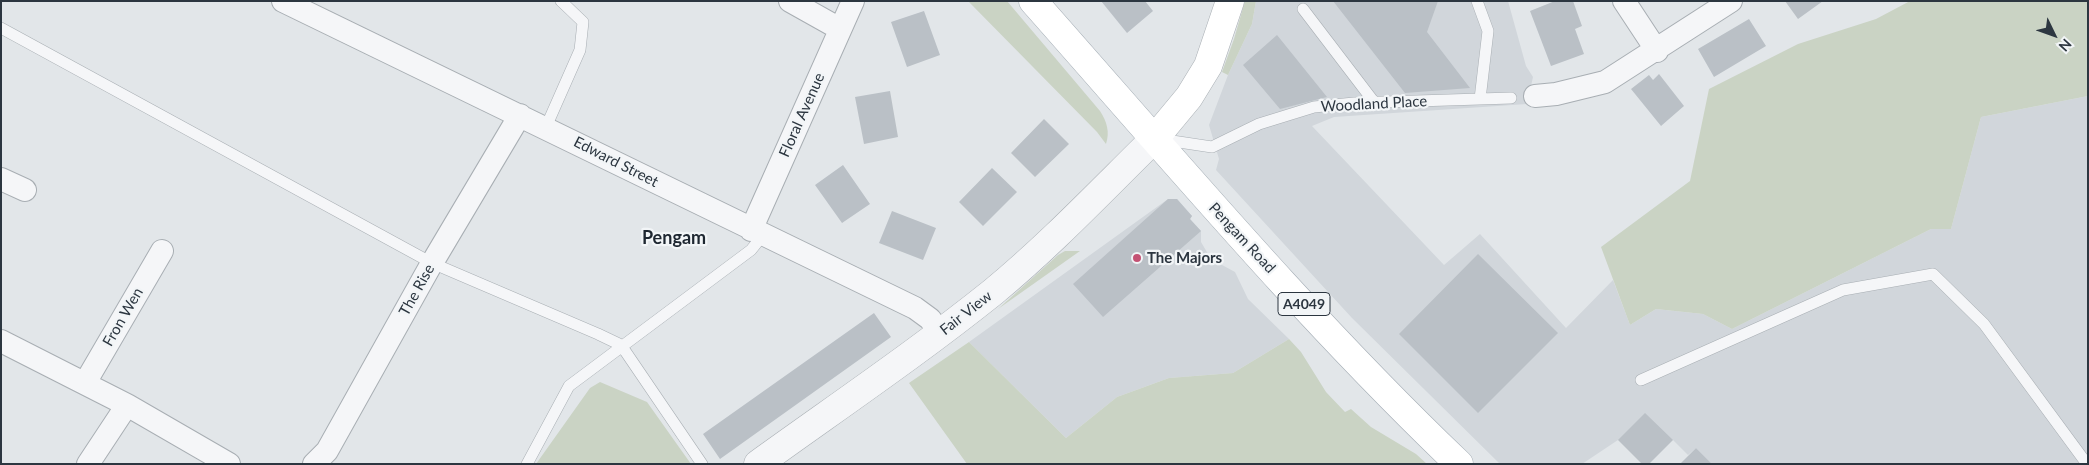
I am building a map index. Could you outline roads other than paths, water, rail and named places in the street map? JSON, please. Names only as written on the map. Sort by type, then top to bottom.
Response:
[{"type":"main road","name":"A4049","points":[[1033,1],[1155,138]]},
{"type":"main road","points":[[1155,138],[1189,97],[1208,66],[1222,31],[1230,1]]},
{"type":"main road","name":"Pengam Road","points":[[1155,138],[1234,230],[1403,410],[1459,464]]},
{"type":"street","name":"Edward Street","points":[[284,1],[915,308],[930,319],[940,333]]},
{"type":"street","points":[[790,1],[840,29]]},
{"type":"street","name":"Floral Avenue","points":[[757,232],[853,1]]},
{"type":"street","points":[[1624,1],[1657,51]]},
{"type":"street","points":[[1535,96],[1556,94],[1606,82],[1657,51],[1731,1]]},
{"type":"street","name":"The Rise","points":[[314,464],[327,451],[432,263],[520,115]]},
{"type":"street","name":"Fair View","points":[[758,464],[940,333],[994,291],[1155,138]]},
{"type":"street","points":[[1,180],[26,190]]},
{"type":"street","name":"Fron Wen","points":[[85,383],[162,252]]},
{"type":"street","points":[[1,341],[128,405],[229,464]]},
{"type":"street","points":[[88,464],[128,405]]},
{"type":"lane","points":[[546,127],[580,50],[582,22],[561,1]]},
{"type":"lane","points":[[1477,1],[1488,31],[1480,99]]},
{"type":"lane","points":[[1303,8],[1374,102]]},
{"type":"lane","points":[[1,28],[432,263],[598,334],[621,346],[702,464]]},
{"type":"lane","name":"Woodland Place","points":[[1155,138],[1212,147],[1259,124],[1314,108],[1374,102],[1511,98]]},
{"type":"lane","points":[[527,464],[570,386],[751,250],[757,232]]},
{"type":"lane","points":[[1641,380],[1843,290],[1933,274],[1984,324],[2087,464]]},
{"type":"place","name":"The Majors","points":[[1137,258]]},
{"type":"district","name":"Pengam","points":[[674,238]]}]
